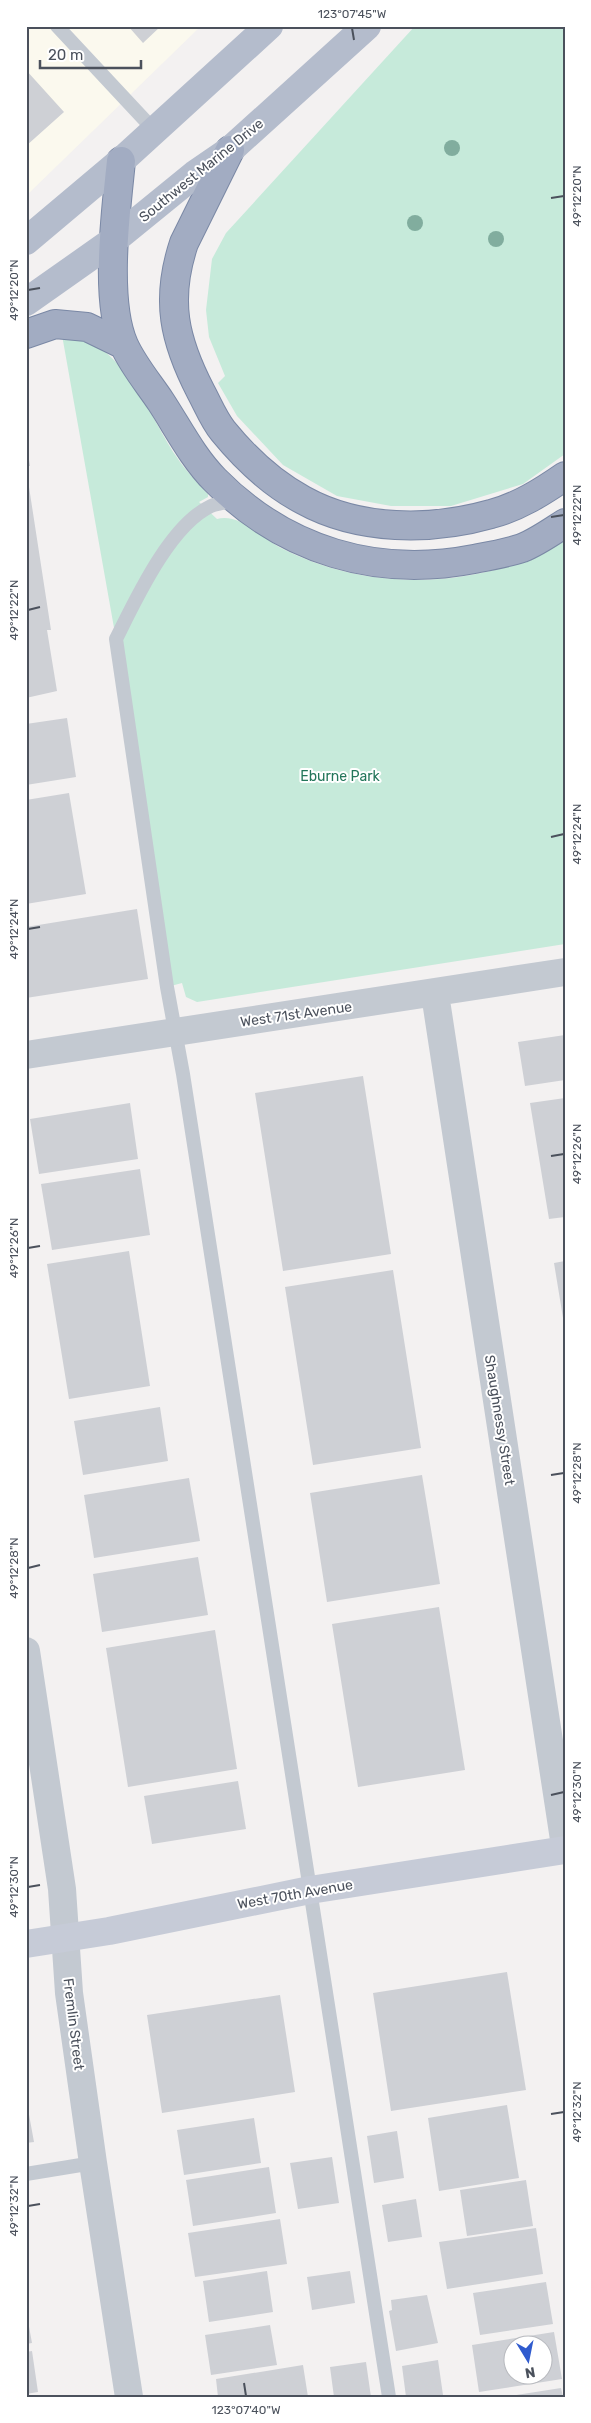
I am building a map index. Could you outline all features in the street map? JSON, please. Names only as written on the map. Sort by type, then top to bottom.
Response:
[{"type":"highway","points":[[230,150],[184,243],[175,277],[173,306],[180,343],[189,368],[222,430],[249,460],[303,501],[340,515],[388,524],[416,525],[454,522],[493,514],[533,497],[565,476]]},
{"type":"highway","points":[[121,161],[114,240],[115,310],[124,345],[195,455],[214,480],[237,500],[261,518],[294,538],[359,561],[387,565],[422,566],[493,556],[522,548],[565,523]]},
{"type":"highway","points":[[26,334],[55,324],[87,327],[124,345]]},
{"type":"main road","points":[[26,241],[121,161],[269,26]]},
{"type":"main road","name":"Southwest Marine Drive","points":[[26,302],[114,240],[195,174],[230,150],[366,26]]},
{"type":"main road","name":"West 70th Avenue","points":[[26,1944],[310,1890],[565,1850]]},
{"type":"street","name":"West 71st Avenue","points":[[26,1055],[435,994],[565,972]]},
{"type":"street","name":"Shaughnessy Street","points":[[435,994],[565,1846]]},
{"type":"street","name":"Fremlin Street","points":[[26,1651],[62,1889],[69,1993],[129,2397]]},
{"type":"lane","points":[[57,26],[154,130]]},
{"type":"lane","points":[[237,500],[212,506],[195,516],[179,532],[139,592],[116,639],[175,1032],[389,2397]]},
{"type":"lane","points":[[26,2174],[93,2163]]},
{"type":"shaded area","points":[[26,26],[201,26],[26,196]]},
{"type":"green space","points":[[415,26],[565,26],[565,454],[523,484],[451,506],[391,506],[337,496],[283,465],[237,416],[218,383],[225,376],[209,337],[206,310],[212,259],[226,233]]},
{"type":"green space","name":"Eburne Park","points":[[62,335],[83,339],[101,349],[117,363],[131,380],[180,461],[208,494],[208,497],[199,502],[217,519],[226,518],[242,523],[281,548],[315,563],[350,573],[387,578],[424,580],[461,577],[497,569],[532,557],[565,541],[565,944],[197,1002],[186,997],[182,983],[167,987],[116,639]]},
{"type":"building","points":[[128,26],[161,26],[143,43]]},
{"type":"building","points":[[26,70],[64,112],[26,146]]},
{"type":"building","points":[[27,448],[30,466],[26,466]]},
{"type":"building","points":[[26,487],[29,487],[51,630],[47,630],[57,691],[26,698]]},
{"type":"building","points":[[67,718],[76,777],[26,785],[26,724]]},
{"type":"building","points":[[69,793],[86,894],[26,904],[26,800]]},
{"type":"building","points":[[137,909],[148,979],[26,998],[26,927]]},
{"type":"building","points":[[565,1035],[565,1080],[525,1086],[518,1042]]},
{"type":"building","points":[[363,1076],[391,1254],[283,1271],[255,1093]]},
{"type":"building","points":[[565,1098],[565,1217],[549,1219],[530,1103]]},
{"type":"building","points":[[130,1103],[138,1159],[39,1174],[30,1119]]},
{"type":"building","points":[[140,1169],[150,1235],[52,1250],[41,1184]]},
{"type":"building","points":[[129,1251],[150,1386],[69,1399],[47,1264]]},
{"type":"building","points":[[565,1261],[565,1324],[564,1324],[554,1263]]},
{"type":"building","points":[[393,1270],[421,1448],[313,1465],[285,1287]]},
{"type":"building","points":[[160,1407],[168,1461],[83,1475],[74,1421]]},
{"type":"building","points":[[422,1475],[440,1584],[327,1602],[310,1493]]},
{"type":"building","points":[[189,1478],[200,1541],[94,1558],[84,1495]]},
{"type":"building","points":[[198,1557],[208,1615],[102,1632],[93,1574]]},
{"type":"building","points":[[439,1607],[465,1770],[358,1787],[332,1624]]},
{"type":"building","points":[[215,1630],[237,1769],[128,1787],[106,1648]]},
{"type":"building","points":[[238,1781],[246,1829],[152,1844],[144,1796]]},
{"type":"building","points":[[507,1972],[526,2090],[391,2111],[373,1993]]},
{"type":"building","points":[[280,1995],[295,2092],[162,2113],[147,2015]]},
{"type":"building","points":[[26,2098],[34,2142],[26,2143]]},
{"type":"building","points":[[507,2105],[519,2178],[439,2191],[428,2118]]},
{"type":"building","points":[[254,2118],[261,2163],[184,2175],[177,2130]]},
{"type":"building","points":[[397,2131],[404,2178],[374,2183],[367,2136]]},
{"type":"building","points":[[332,2157],[339,2203],[298,2209],[290,2163]]},
{"type":"building","points":[[269,2167],[276,2213],[193,2226],[186,2180]]},
{"type":"building","points":[[526,2180],[533,2226],[467,2236],[460,2190]]},
{"type":"building","points":[[416,2199],[422,2237],[388,2242],[382,2205]]},
{"type":"building","points":[[280,2219],[287,2264],[195,2277],[188,2233]]},
{"type":"building","points":[[536,2228],[543,2274],[447,2289],[439,2242]]},
{"type":"building","points":[[267,2271],[273,2312],[209,2322],[203,2281]]},
{"type":"building","points":[[350,2271],[355,2303],[312,2310],[307,2277]]},
{"type":"building","points":[[546,2282],[553,2324],[480,2335],[473,2293]]},
{"type":"building","points":[[427,2295],[438,2343],[396,2351],[389,2311],[392,2310],[391,2300]]},
{"type":"building","points":[[26,2310],[32,2343],[26,2344]]},
{"type":"building","points":[[270,2325],[277,2365],[211,2375],[205,2335]]},
{"type":"building","points":[[554,2332],[562,2379],[554,2380],[554,2336],[529,2336]]},
{"type":"building","points":[[504,2340],[504,2386],[517,2386],[479,2392],[472,2345]]},
{"type":"building","points":[[32,2351],[38,2392],[26,2394],[26,2352]]},
{"type":"building","points":[[438,2360],[443,2395],[406,2397],[402,2366]]},
{"type":"building","points":[[366,2362],[371,2397],[334,2397],[330,2367]]},
{"type":"building","points":[[303,2365],[308,2397],[218,2397],[216,2379]]},
{"type":"building","points":[[561,2388],[563,2397],[510,2397],[510,2396]]}]
